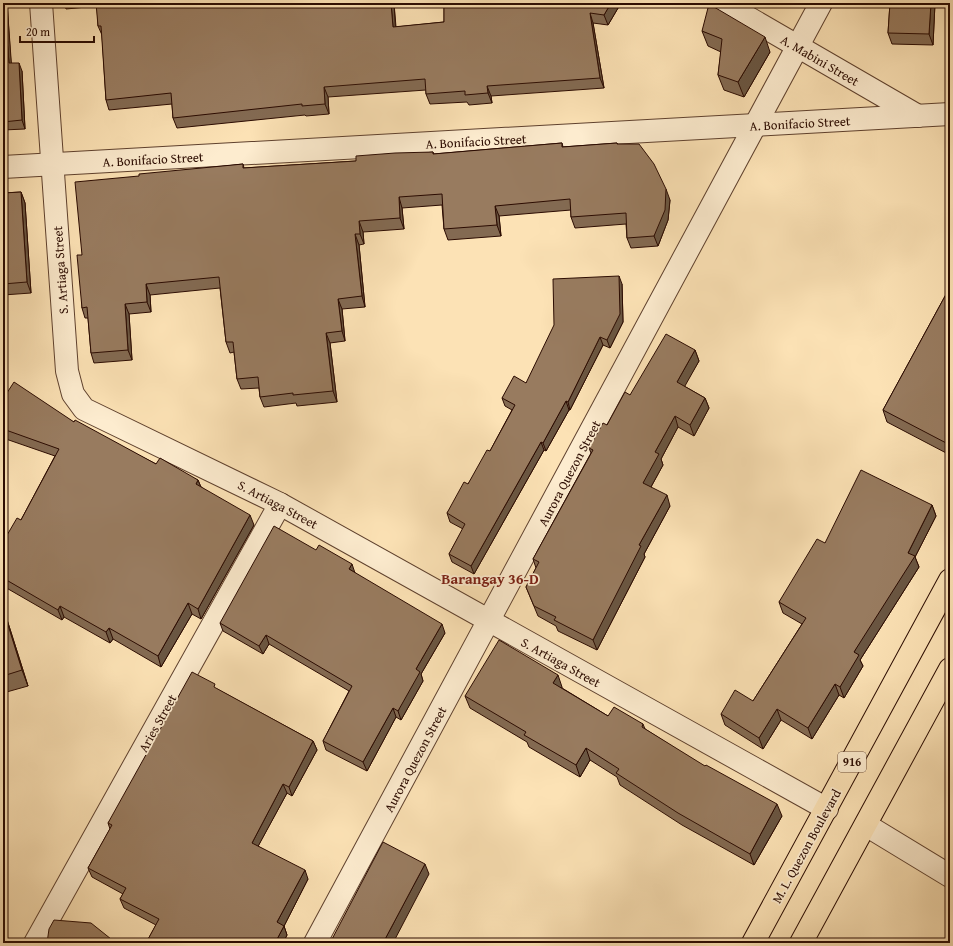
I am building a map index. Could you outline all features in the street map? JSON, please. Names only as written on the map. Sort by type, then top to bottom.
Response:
[{"type":"main road","name":"M. L. Quezon Boulevard","points":[[753,943],[950,580]]},
{"type":"main road","points":[[801,943],[950,669]]},
{"type":"street","name":"S. Artiaga Street","points":[[41,3],[67,371],[69,384],[77,401],[92,414],[280,504],[826,809]]},
{"type":"street","name":"A. Mabini Street","points":[[723,3],[918,116]]},
{"type":"street","name":"Aurora Quezon Street","points":[[315,943],[821,3]]},
{"type":"street","name":"A. Bonifacio Street","points":[[3,168],[950,114]]},
{"type":"street","name":"Aries Street","points":[[35,943],[280,504]]},
{"type":"street","points":[[866,825],[950,876]]},
{"type":"building","points":[[3,3],[9,63],[19,63],[22,120],[3,122]]},
{"type":"building","points":[[96,3],[391,3],[393,27],[444,22],[444,3],[611,3],[604,15],[590,13],[600,78],[487,86],[488,93],[465,95],[465,91],[426,94],[425,79],[324,87],[325,104],[302,106],[302,104],[173,118],[171,93],[106,100],[101,26],[98,26]]},
{"type":"building","points":[[890,3],[931,3],[929,34],[888,33]]},
{"type":"building","points":[[709,4],[765,37],[738,82],[718,75],[722,39],[702,31]]},
{"type":"building","points":[[562,143],[562,147],[617,143],[639,144],[654,164],[666,189],[665,210],[654,236],[627,238],[626,213],[571,217],[570,199],[495,206],[497,225],[444,229],[442,194],[399,197],[400,218],[359,221],[360,234],[355,234],[362,296],[338,299],[342,331],[326,333],[333,391],[293,395],[293,393],[260,397],[258,377],[237,379],[233,342],[226,342],[219,277],[146,284],[147,302],[125,304],[128,350],[91,353],[87,307],[82,308],[77,255],[82,255],[75,182],[243,164],[243,168],[356,161],[356,156],[433,152],[433,154]]},
{"type":"building","points":[[21,192],[27,282],[3,284],[3,193]]},
{"type":"building","points":[[619,276],[620,314],[607,340],[600,337],[568,402],[566,401],[543,443],[541,442],[471,566],[449,554],[465,524],[447,513],[464,482],[468,484],[487,450],[490,451],[515,405],[502,398],[514,376],[526,383],[554,325],[553,279]]},
{"type":"building","points":[[950,287],[950,445],[883,410]]},
{"type":"building","points":[[666,334],[695,350],[677,382],[705,398],[690,425],[675,416],[655,452],[659,454],[643,483],[667,495],[639,545],[641,546],[593,640],[554,620],[556,617],[534,606],[526,587],[539,562],[533,559],[593,450],[589,448],[603,423],[607,425],[625,392],[630,395]]},
{"type":"building","points":[[14,382],[74,422],[75,420],[156,464],[160,458],[198,480],[196,484],[250,515],[198,609],[188,603],[158,656],[109,628],[106,632],[60,606],[58,610],[3,578],[3,542],[17,518],[21,520],[59,449],[3,429],[3,399]]},
{"type":"building","points":[[861,470],[932,505],[908,553],[915,556],[854,652],[859,655],[840,687],[835,684],[808,728],[777,709],[759,738],[721,714],[735,690],[753,701],[806,618],[779,602],[817,539],[825,543]]},
{"type":"building","points":[[274,526],[316,550],[319,545],[352,564],[349,569],[442,624],[416,669],[420,672],[398,711],[393,708],[363,762],[323,741],[352,686],[266,635],[259,646],[220,623]]},
{"type":"building","points":[[3,609],[22,670],[3,676]]},
{"type":"building","points":[[499,640],[558,675],[553,683],[608,716],[614,707],[643,724],[642,727],[705,766],[706,765],[777,804],[750,854],[678,813],[616,773],[619,769],[586,748],[576,765],[524,735],[526,732],[465,696]]},
{"type":"building","points":[[192,672],[215,684],[214,687],[313,741],[289,787],[283,784],[252,843],[305,870],[277,922],[284,926],[275,943],[146,943],[159,919],[120,899],[126,888],[88,868],[112,825],[108,823]]},
{"type":"building","points":[[383,842],[425,864],[383,943],[330,943]]},
{"type":"building","points":[[54,920],[91,923],[116,943],[47,943],[49,929]]},
{"type":"district","name":"Barangay 36-D","points":[[490,579]]}]
